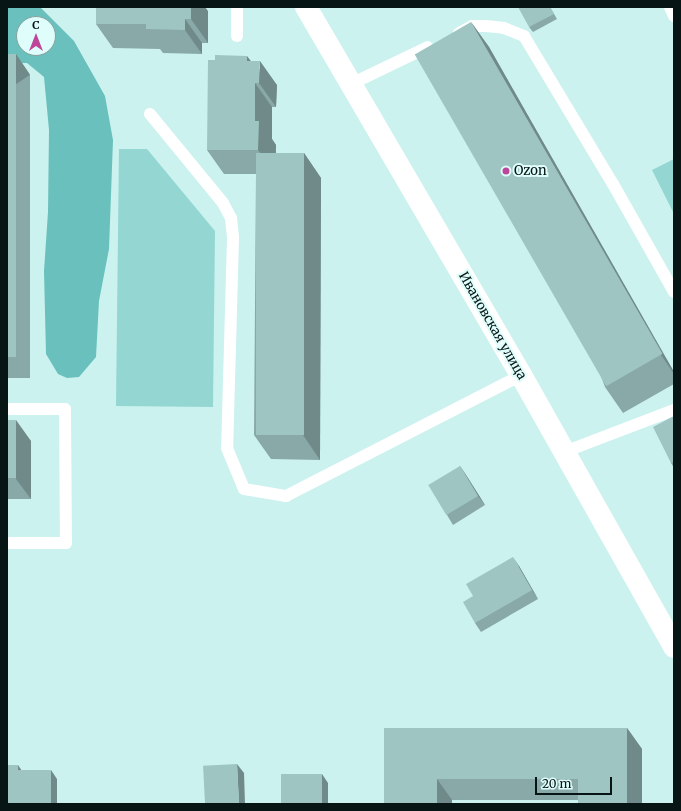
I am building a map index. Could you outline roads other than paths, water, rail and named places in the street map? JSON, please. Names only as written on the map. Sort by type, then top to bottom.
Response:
[{"type":"street","name":"Ивановская улица","points":[[306,7],[521,375],[674,647]]},
{"type":"lane","points":[[236,7],[237,36]]},
{"type":"lane","points":[[670,7],[674,16]]},
{"type":"lane","points":[[451,36],[472,26],[504,28],[524,36],[613,184],[674,292]]},
{"type":"lane","points":[[351,84],[437,43]]},
{"type":"lane","points":[[150,114],[223,203],[231,218],[233,245],[227,448],[244,489],[286,496],[521,375]]},
{"type":"lane","points":[[7,409],[65,409],[66,543],[7,542]]},
{"type":"lane","points":[[564,452],[674,410]]},
{"type":"place","name":"Ozon","points":[[506,171]]}]
